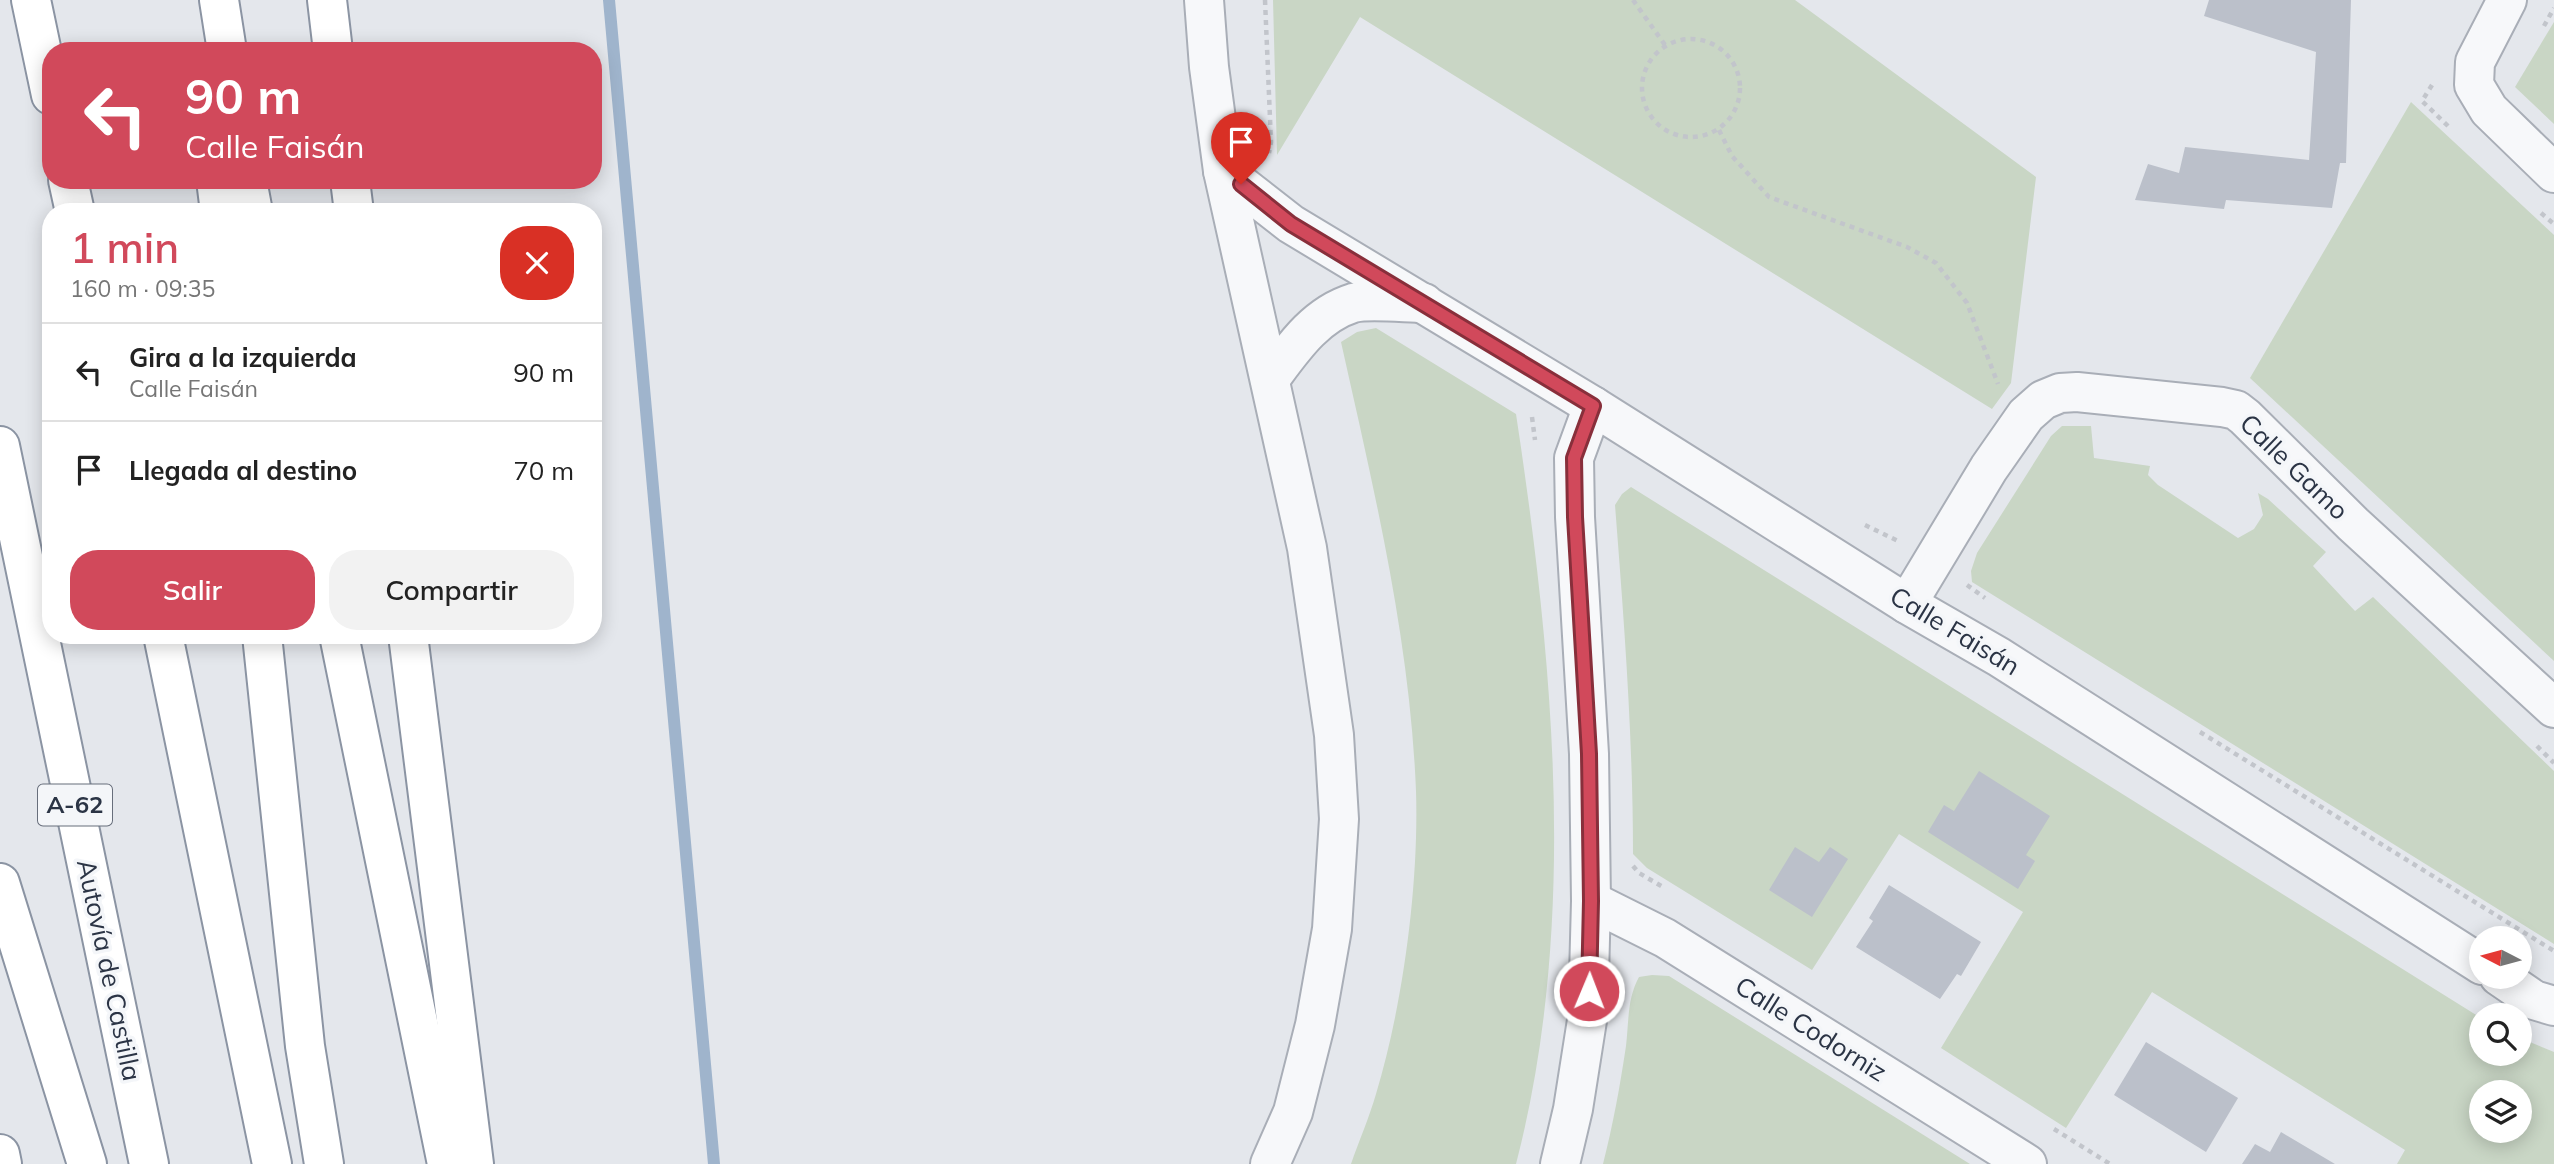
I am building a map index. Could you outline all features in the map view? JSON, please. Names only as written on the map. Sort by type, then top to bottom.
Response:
[{"type":"highway","points":[[31,0],[42,52]]},
{"type":"highway","points":[[202,0],[204,42]]},
{"type":"highway","points":[[219,0],[226,42]]},
{"type":"highway","points":[[327,0],[332,42]]},
{"type":"highway","name":"Autovía de Castilla","points":[[0,446],[149,1164]]},
{"type":"highway","points":[[165,644],[272,1164]]},
{"type":"highway","points":[[263,644],[305,1046],[324,1164]]},
{"type":"highway","points":[[341,644],[447,1164]]},
{"type":"highway","points":[[409,644],[474,1164]]},
{"type":"highway","points":[[0,883],[87,1164]]},
{"type":"highway","points":[[0,1154],[2,1164]]},
{"type":"street","points":[[1204,0],[1209,67],[1223,171],[1307,548],[1334,736],[1339,819],[1332,929],[1315,1025],[1293,1112],[1270,1164]]},
{"type":"street","points":[[2507,0],[2475,62],[2474,85],[2488,110],[2554,173]]},
{"type":"street","name":"Calle Faisán","points":[[1223,171],[1291,224],[1593,406],[1907,604],[2010,664],[2469,957]]},
{"type":"street","points":[[1270,379],[1320,319],[1355,303],[1424,303]]},
{"type":"street","name":"Calle Gamo","points":[[1907,604],[1989,468],[2026,415],[2043,400],[2060,393],[2077,392],[2222,407],[2236,410],[2245,416],[2353,524],[2554,708]]},
{"type":"street","points":[[1560,1164],[1573,1109],[1588,1014],[1591,901],[1589,754],[1574,458],[1593,406]]},
{"type":"street","name":"Calle Codorniz","points":[[1591,901],[1665,937],[2027,1164]]},
{"type":"street","points":[[2518,989],[2534,1000],[2554,1006]]},
{"type":"path","points":[[1258,198],[1271,142],[1265,0]]},
{"type":"path","points":[[1633,0],[1665,45]]},
{"type":"path","points":[[2540,32],[2554,8]]},
{"type":"path","points":[[1690,38],[1715,44],[1734,61],[1742,86],[1736,111],[1719,130],[1694,139],[1668,134],[1648,116],[1640,90],[1647,64],[1665,45],[1690,38]]},
{"type":"path","points":[[1719,130],[1732,156],[1769,197],[1907,247],[1936,263],[1968,303],[2000,389]]},
{"type":"path","points":[[1531,409],[1536,450]]},
{"type":"path","points":[[1856,519],[1880,534],[1901,542],[1908,541]]},
{"type":"path","points":[[1962,576],[1967,586],[1989,600]]},
{"type":"path","points":[[2199,731],[2554,951]]},
{"type":"path","points":[[2534,744],[2554,763]]},
{"type":"path","points":[[1626,858],[1639,873],[1674,894]]},
{"type":"path","points":[[2051,1127],[2110,1164]]},
{"type":"green space","points":[[1273,0],[1795,0],[2036,177],[2011,383],[1992,409],[1360,17],[1277,155]]},
{"type":"green space","points":[[2554,22],[2554,124],[2515,87]]},
{"type":"green space","points":[[2411,102],[2554,235],[2554,661],[2250,378]]},
{"type":"green space","points":[[1376,328],[1516,414],[1540,600],[1554,790],[1548,979],[1536,1072],[1516,1164],[1351,1164],[1376,1094],[1394,1022],[1407,944],[1415,865],[1416,791],[1398,621],[1378,509],[1341,342],[1357,332]]},
{"type":"green space","points":[[2062,426],[2091,426],[2094,458],[2150,466],[2148,475],[2158,485],[2238,538],[2254,529],[2263,515],[2258,493],[2268,499],[2326,552],[2313,566],[2355,611],[2373,597],[2554,771],[2554,944],[2532,930],[2532,926],[2525,926],[1972,582],[1971,571],[1977,553],[2051,436]]},
{"type":"green space","points":[[1631,487],[2469,1011],[2469,1066],[2532,1066],[2532,1043],[2554,1052],[2554,1164],[2397,1164],[2405,1150],[2152,992],[2066,1128],[1941,1048],[2023,912],[1899,834],[1812,970],[1647,868],[1633,854],[1630,723],[1615,505]]},
{"type":"green space","points":[[1669,976],[1970,1164],[1603,1164],[1621,1076],[1632,994],[1639,977]]},
{"type":"building","points":[[2209,0],[2351,0],[2346,163],[2340,163],[2332,208],[2226,200],[2224,209],[2135,200],[2148,164],[2179,173],[2185,147],[2309,160],[2316,52],[2204,16]]},
{"type":"building","points":[[1979,771],[2050,816],[2026,855],[2035,861],[2018,889],[1928,832],[1944,805],[1954,811]]},
{"type":"building","points":[[1795,847],[1819,862],[1830,847],[1848,859],[1812,917],[1769,890]]},
{"type":"building","points":[[1889,885],[1981,942],[1961,976],[1957,974],[1940,999],[1856,947],[1873,921],[1869,918]]},
{"type":"building","points":[[2146,1042],[2238,1098],[2206,1152],[2114,1095]]},
{"type":"building","points":[[2281,1132],[2335,1164],[2242,1164],[2255,1144],[2270,1152]]},
{"type":"waterway","points":[[609,0],[714,1164]]},
{"type":"route","points":[[1241,184],[1291,224],[1593,406],[1574,458],[1589,754],[1589,991]]}]
